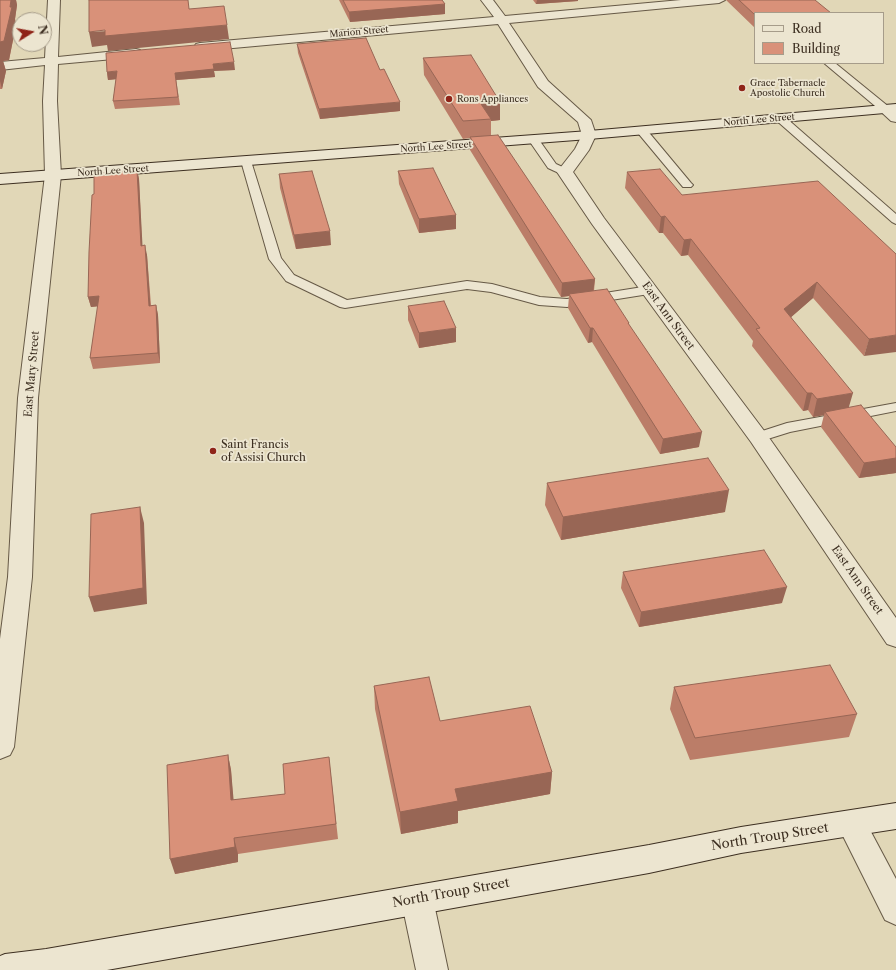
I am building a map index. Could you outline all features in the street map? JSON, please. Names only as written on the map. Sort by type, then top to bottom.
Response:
[{"type":"street","name":"East Mary Street","points":[[0,747],[20,577],[28,398],[53,175],[50,101],[54,0]]},
{"type":"street","points":[[487,0],[501,18],[543,84],[584,120],[589,135],[582,150],[565,172]]},
{"type":"street","name":"Marion Street","points":[[186,48],[501,18],[719,0]]},
{"type":"street","points":[[0,66],[146,52]]},
{"type":"street","name":"North Lee Street","points":[[0,180],[533,140],[781,119],[892,112]]},
{"type":"street","name":"East Ann Street","points":[[565,172],[598,221],[758,437],[896,637]]},
{"type":"street","name":"North Troup Street","points":[[5,970],[46,965],[417,898],[648,859],[741,840],[896,816]]},
{"type":"street","points":[[852,824],[896,910]]},
{"type":"street","points":[[417,898],[432,970]]},
{"type":"lane","points":[[830,64],[892,112]]},
{"type":"lane","points":[[781,119],[896,220]]},
{"type":"lane","points":[[642,130],[687,185]]},
{"type":"lane","points":[[533,140],[552,166],[565,172]]},
{"type":"lane","points":[[246,161],[275,259],[290,278],[345,304],[467,285],[492,288],[539,301],[567,302],[649,290]]},
{"type":"lane","points":[[758,437],[802,425],[896,407]]},
{"type":"building","points":[[0,0],[11,0],[10,7],[12,7],[4,41],[0,42]]},
{"type":"building","points":[[89,0],[188,0],[189,9],[224,6],[227,25],[105,36],[105,30],[89,32]]},
{"type":"building","points":[[343,0],[442,0],[445,4],[349,12]]},
{"type":"building","points":[[739,0],[815,0],[830,12],[754,12],[754,14]]},
{"type":"building","points":[[366,38],[380,70],[384,69],[400,102],[319,109],[297,44]]},
{"type":"building","points":[[230,42],[234,62],[213,64],[214,69],[175,73],[178,97],[113,101],[117,71],[107,72],[106,53]]},
{"type":"building","points":[[471,55],[500,102],[481,104],[491,119],[463,121],[423,58]]},
{"type":"building","points":[[498,135],[595,279],[562,283],[470,137]]},
{"type":"building","points":[[433,168],[456,215],[419,219],[398,171]]},
{"type":"building","points":[[660,169],[682,195],[818,181],[896,254],[896,335],[869,339],[817,282],[784,309],[853,393],[817,399],[812,393],[807,393],[756,329],[760,328],[691,239],[684,240],[665,216],[661,217],[627,172]]},
{"type":"building","points":[[137,170],[141,246],[145,245],[149,306],[156,305],[158,353],[90,358],[99,296],[88,297],[94,174]]},
{"type":"building","points":[[312,171],[330,231],[294,235],[279,174]]},
{"type":"building","points":[[607,289],[628,323],[702,432],[663,439],[593,328],[590,328],[569,294]]},
{"type":"building","points":[[444,301],[456,328],[419,333],[408,306]]},
{"type":"building","points":[[861,405],[896,447],[896,458],[864,463],[825,412]]},
{"type":"building","points":[[708,458],[729,490],[563,517],[547,483]]},
{"type":"building","points":[[140,507],[143,588],[89,597],[91,514]]},
{"type":"building","points":[[764,550],[787,587],[641,612],[623,572]]},
{"type":"building","points":[[830,665],[857,714],[695,738],[674,687]]},
{"type":"building","points":[[429,677],[440,721],[530,706],[552,772],[455,789],[458,801],[400,812],[374,686]]},
{"type":"building","points":[[228,755],[231,800],[285,794],[283,764],[329,757],[336,824],[234,838],[235,847],[170,859],[167,765]]},
{"type":"place","name":"Grace Tabernacle Apostolic Church","points":[[742,88]]},
{"type":"place","name":"Rons Appliances","points":[[449,99]]},
{"type":"place","name":"Saint Francis of Assisi Church","points":[[213,451]]}]
